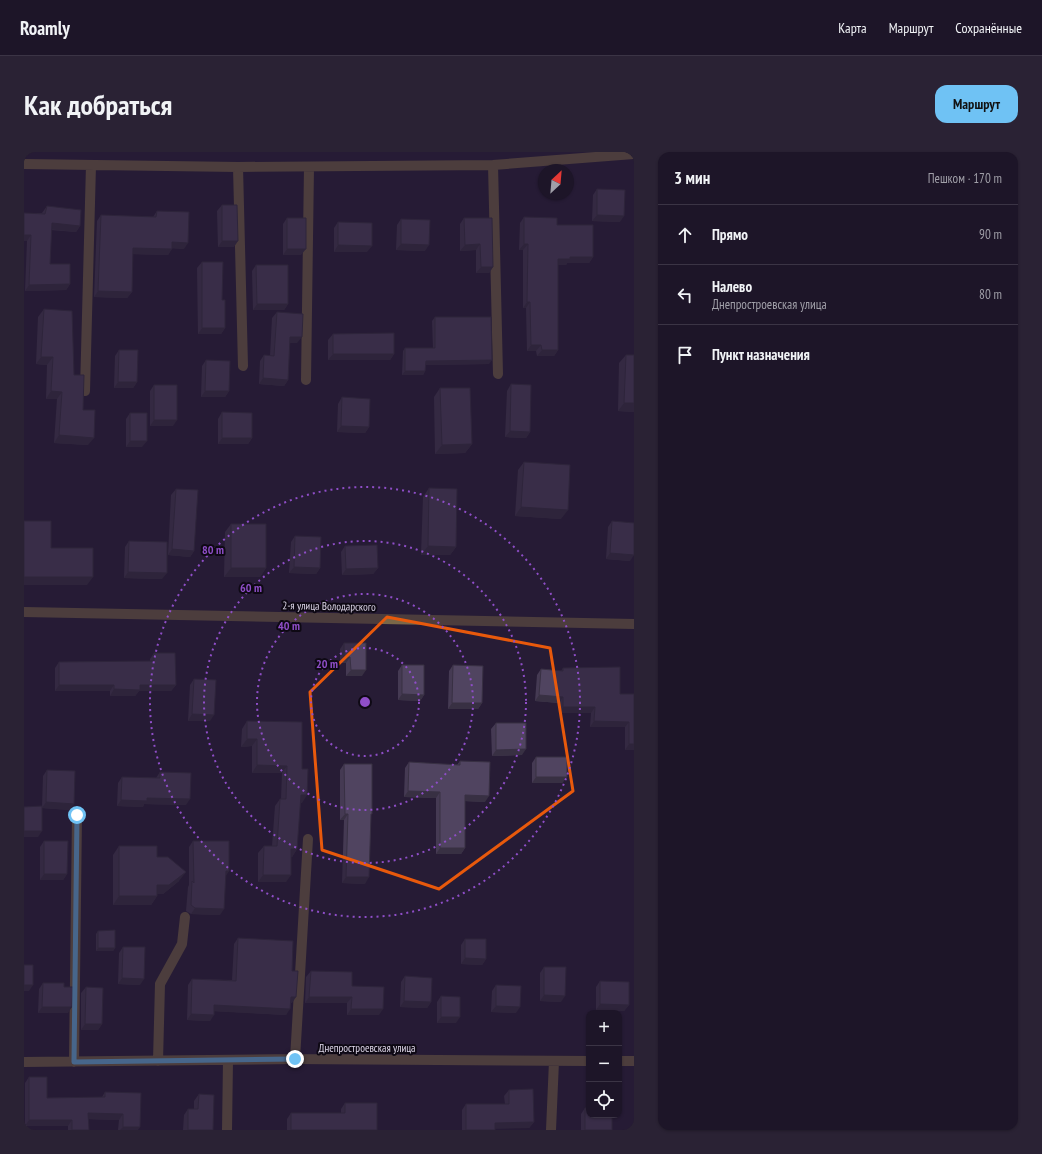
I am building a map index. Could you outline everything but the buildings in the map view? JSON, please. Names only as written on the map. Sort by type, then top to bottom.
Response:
[{"type":"street","points":[[24,164],[238,167],[493,165],[634,154]]},
{"type":"street","points":[[85,391],[91,164]]},
{"type":"street","points":[[493,165],[498,374]]},
{"type":"street","points":[[238,167],[243,366]]},
{"type":"street","points":[[306,380],[310,167]]},
{"type":"street","name":"2-я улица Володарского","points":[[24,612],[634,624]]},
{"type":"street","points":[[74,1062],[77,815]]},
{"type":"street","points":[[295,1059],[308,839]]},
{"type":"street","points":[[158,1061],[160,984],[182,944],[185,918]]},
{"type":"street","name":"Днепростроевская улица","points":[[24,1062],[228,1061],[295,1059],[586,1061]]},
{"type":"street","points":[[227,1130],[228,1061]]},
{"type":"street","points":[[551,1130],[554,1061]]},
{"type":"street","points":[[622,1061],[634,1061]]},
{"type":"highlighted area","points":[[387,617],[550,648],[573,791],[439,889],[322,850],[310,692]]},
{"type":"route","points":[[77,815],[74,1062],[295,1059]]}]
